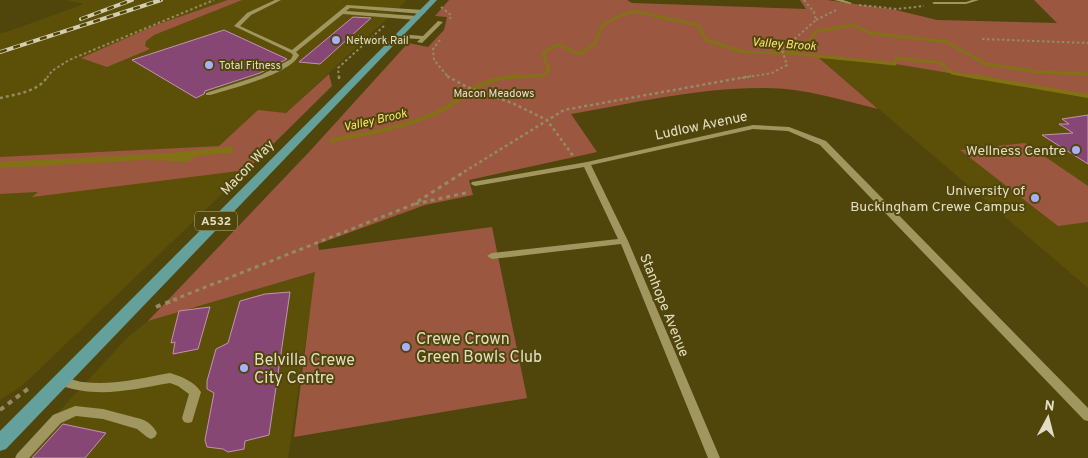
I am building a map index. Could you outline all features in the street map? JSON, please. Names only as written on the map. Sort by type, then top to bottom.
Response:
[{"type":"main road","name":"Macon Way","points":[[0,443],[398,36],[420,15],[437,3]]},
{"type":"street","points":[[208,94],[238,87],[272,73],[294,60],[296,55],[293,52],[237,26],[249,14],[279,0]]},
{"type":"street","points":[[293,52],[356,0]]},
{"type":"street","points":[[836,0],[853,4]]},
{"type":"street","points":[[934,3],[943,4],[977,0]]},
{"type":"street","points":[[349,6],[420,15]]},
{"type":"street","points":[[342,12],[420,15]]},
{"type":"street","points":[[398,36],[422,40],[440,22]]},
{"type":"street","name":"Ludlow Avenue","points":[[475,184],[587,164],[753,127],[789,129],[823,144],[1088,416]]},
{"type":"street","name":"Stanhope Avenue","points":[[587,164],[624,241],[714,458]]},
{"type":"street","points":[[492,256],[624,241]]},
{"type":"street","points":[[21,458],[57,419],[76,411],[103,414],[140,424],[151,432]]},
{"type":"lane","points":[[60,381],[83,387],[109,388],[170,378],[182,382],[195,392],[188,418]]},
{"type":"path","points":[[0,98],[28,91],[38,86],[45,81],[52,71],[69,60],[214,0]]},
{"type":"path","points":[[804,0],[814,12],[816,20]]},
{"type":"path","points":[[437,3],[451,15],[449,23]]},
{"type":"path","points":[[853,4],[897,9],[943,4]]},
{"type":"path","points":[[786,57],[782,50],[816,20],[837,9]]},
{"type":"path","points":[[358,36],[371,38]]},
{"type":"path","points":[[442,37],[432,49],[434,60],[446,76],[467,87],[512,103],[548,120],[574,157],[587,164]]},
{"type":"path","points":[[982,39],[1088,43]]},
{"type":"path","points":[[412,205],[472,192],[475,184]]},
{"type":"shaded area","points":[[67,0],[407,0],[286,113],[258,110],[219,146],[0,158],[0,33],[84,4]]},
{"type":"shaded area","name":"University of Buckingham Crewe Campus","points":[[818,57],[895,64],[1088,96],[1088,288]]},
{"type":"shaded area","points":[[233,146],[232,153],[196,156],[188,162],[147,160],[0,168],[0,162],[171,153]]},
{"type":"shaded area","points":[[247,170],[24,384],[0,400],[0,194],[39,192],[34,196]]},
{"type":"shaded area","points":[[316,272],[288,458],[16,458],[128,337],[148,321]]},
{"type":"green space","points":[[228,0],[242,0],[154,35],[146,41],[145,46],[150,49],[107,67],[81,58],[156,25]]},
{"type":"green space","name":"Macon Meadows","points":[[449,0],[627,0],[632,3],[806,9],[800,0],[827,0],[896,10],[937,20],[1057,23],[1034,0],[1088,0],[1088,96],[895,64],[819,58],[878,109],[823,95],[794,90],[741,88],[668,96],[571,114],[597,152],[469,180],[473,195],[425,205],[318,244],[319,250],[492,227],[527,398],[294,437],[315,272],[148,321],[310,151],[408,43],[428,47],[444,30],[447,17],[435,16]]},
{"type":"green space","points":[[329,74],[332,86],[247,170],[32,197],[38,192],[0,194],[0,157],[219,146],[258,110],[286,113]]},
{"type":"green space","points":[[1025,143],[1088,186],[1088,222],[1058,226],[960,150]]},
{"type":"building","name":"Network Rail","points":[[353,17],[371,18],[320,64],[299,62]]},
{"type":"building","name":"Total Fitness","points":[[224,30],[287,59],[260,73],[205,91],[204,94],[196,98],[132,60]]},
{"type":"building","name":"Wellness Centre","points":[[1088,115],[1088,164],[1042,135],[1073,133],[1059,124],[1069,124],[1062,119]]},
{"type":"building","name":"Belvilla Crewe City Centre","points":[[290,292],[269,435],[245,441],[244,449],[228,452],[223,449],[207,447],[205,440],[214,393],[207,389],[207,381],[216,349],[228,343],[240,301],[265,294]]},
{"type":"building","points":[[210,307],[198,349],[173,354],[175,342],[171,343],[179,311]]},
{"type":"building","points":[[63,424],[106,433],[85,458],[32,458]]},
{"type":"waterway","name":"Valley Brook","points":[[505,78],[544,75],[549,71],[543,54],[550,48],[559,45],[579,54],[595,44],[602,26],[617,17],[633,11],[698,25],[706,40],[743,52],[789,53]]},
{"type":"waterway","points":[[789,53],[805,45],[817,31],[853,25],[870,33],[947,42],[986,64],[1038,72],[1088,74]]},
{"type":"waterway","name":"Valley Brook","points":[[789,53],[895,64],[896,58],[941,63],[952,73],[979,78]]},
{"type":"waterway","name":"Valley Brook","points":[[331,140],[411,123],[441,111],[480,86],[494,80],[515,76]]},
{"type":"waterway","name":"Valley Brook","points":[[972,76],[1088,96]]},
{"type":"railway","points":[[81,19],[132,0]]},
{"type":"railway","points":[[0,52],[161,0]]},
{"type":"place","name":"Network Rail","points":[[336,40]]},
{"type":"place","name":"Total Fitness","points":[[209,65]]},
{"type":"place","name":"Wellness Centre","points":[[1076,150]]},
{"type":"place","name":"University of Buckingham Crewe Campus","points":[[1035,198]]},
{"type":"place","name":"Crewe Crown Green Bowls Club","points":[[406,347]]},
{"type":"place","name":"Belvilla Crewe City Centre","points":[[244,368]]}]
